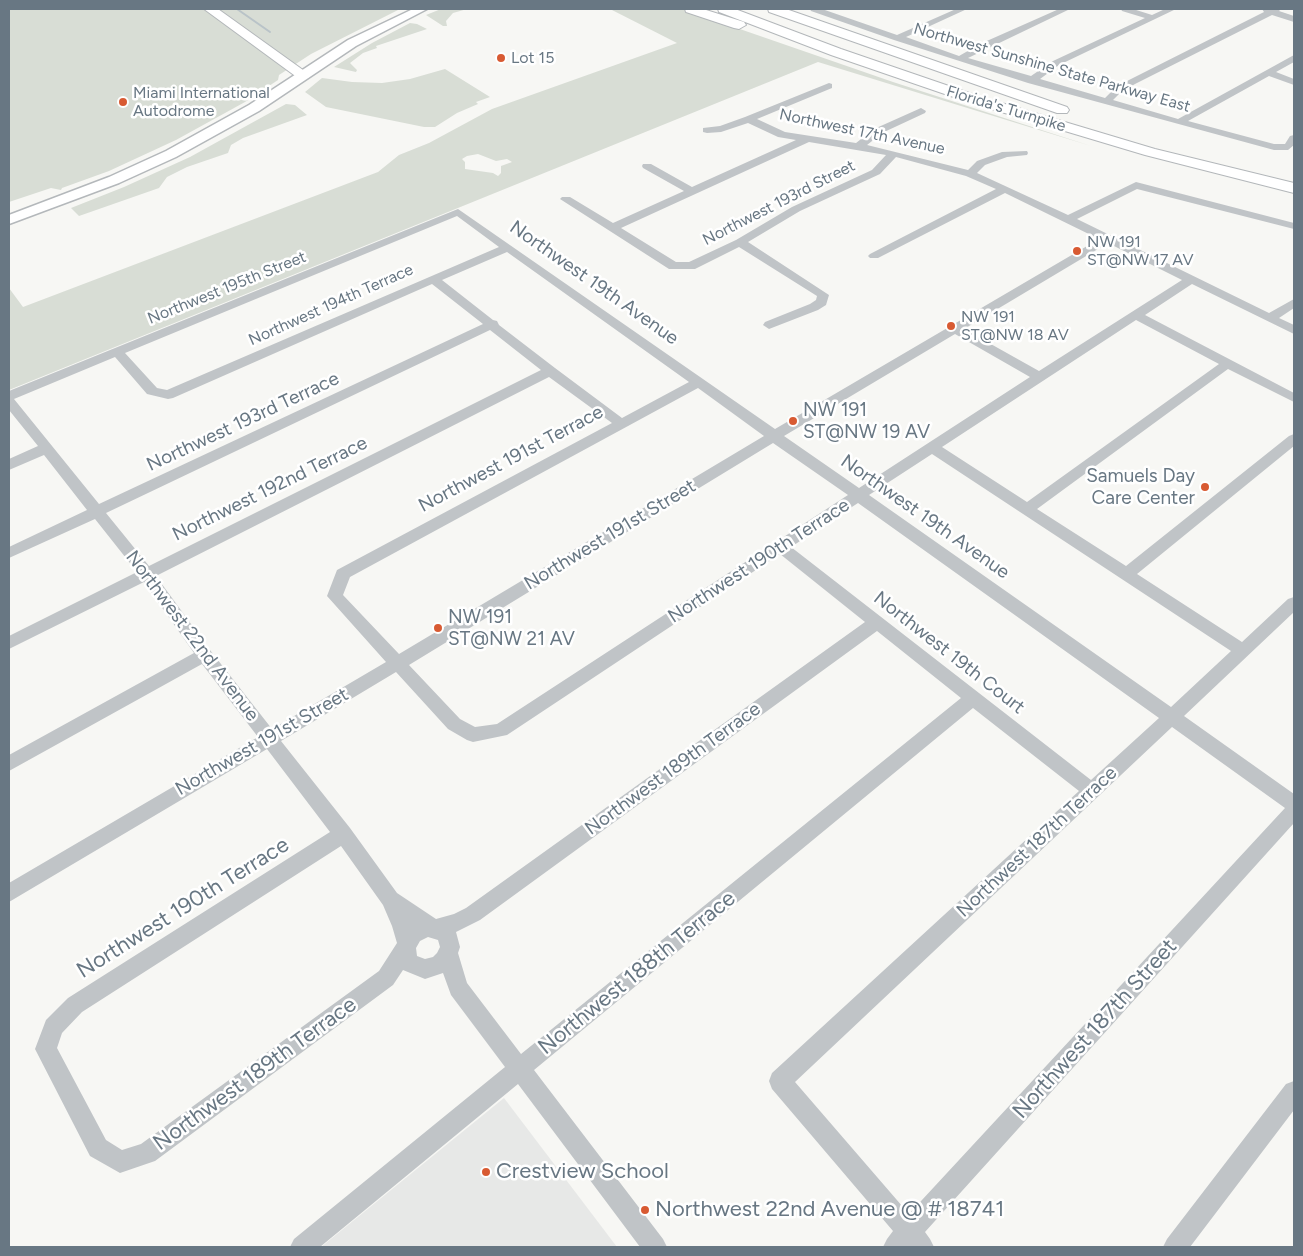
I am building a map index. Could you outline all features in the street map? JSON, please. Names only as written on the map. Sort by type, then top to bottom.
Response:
[{"type":"highway","points":[[210,9],[303,75]]},
{"type":"highway","points":[[691,9],[836,52]]},
{"type":"highway","name":"Florida's Turnpike","points":[[724,9],[836,52],[1053,124],[1294,188]]},
{"type":"highway","name":"Florida's Turnpike","points":[[751,9],[951,80],[1123,132],[1294,175]]},
{"type":"highway","points":[[774,9],[1123,132]]},
{"type":"main road","points":[[9,220],[114,180],[170,154],[233,121],[352,43],[421,9]]},
{"type":"street","name":"Northwest Sunshine State Parkway East","points":[[814,9],[960,59],[1179,122],[1283,148],[1288,147],[1294,138]]},
{"type":"street","points":[[897,38],[963,9]]},
{"type":"street","points":[[960,59],[983,46],[1066,9]]},
{"type":"street","points":[[1125,9],[1152,18]]},
{"type":"street","points":[[1031,80],[1056,63],[1172,9]]},
{"type":"street","points":[[1106,102],[1117,91],[1132,82],[1270,10],[1294,19]]},
{"type":"street","points":[[835,16],[848,11]]},
{"type":"street","points":[[1179,122],[1294,58]]},
{"type":"street","points":[[1269,72],[1294,82]]},
{"type":"street","points":[[707,130],[721,129],[750,119],[829,86]]},
{"type":"street","name":"Northwest 193rd Street","points":[[858,147],[878,131],[921,111]]},
{"type":"street","name":"Northwest 17th Avenue","points":[[750,119],[782,135],[918,158],[970,174],[1005,188],[1294,330]]},
{"type":"street","points":[[612,228],[805,140]]},
{"type":"street","points":[[970,174],[981,163],[1006,154],[1023,153]]},
{"type":"street","name":"Northwest 193rd Street","points":[[673,266],[691,266],[740,242],[796,209],[876,172],[894,154]]},
{"type":"street","points":[[647,166],[693,192]]},
{"type":"street","points":[[1068,219],[1136,185],[1294,226]]},
{"type":"street","points":[[874,256],[1005,188]]},
{"type":"street","points":[[566,199],[673,266]]},
{"type":"street","name":"Northwest 19th Avenue","points":[[458,212],[1294,804]]},
{"type":"street","name":"Northwest 195th Street","points":[[9,396],[458,212]]},
{"type":"street","name":"Northwest 191st Street","points":[[9,893],[269,737],[398,663],[774,436],[1108,238]]},
{"type":"street","points":[[740,242],[823,295],[822,302],[814,307],[769,325]]},
{"type":"street","name":"Northwest 194th Terrace","points":[[116,351],[152,391],[168,395],[508,247]]},
{"type":"street","points":[[433,279],[493,324],[550,372],[622,424]]},
{"type":"street","name":"Northwest 190th Terrace","points":[[398,663],[454,724],[473,735],[501,730],[1039,377],[1192,279]]},
{"type":"street","points":[[1270,318],[1294,303]]},
{"type":"street","points":[[1136,315],[1294,398]]},
{"type":"street","name":"Northwest 193rd Terrace","points":[[9,554],[493,324]]},
{"type":"street","points":[[955,329],[1039,377]]},
{"type":"street","points":[[1027,509],[1228,363]]},
{"type":"street","name":"Northwest 192nd Terrace","points":[[9,643],[550,372]]},
{"type":"street","name":"Northwest 191st Terrace","points":[[398,663],[335,596],[343,574],[699,382]]},
{"type":"street","name":"Northwest 22nd Avenue","points":[[9,401],[146,573],[204,655],[343,834],[390,899],[402,926],[406,946]]},
{"type":"street","points":[[1127,574],[1294,439]]},
{"type":"street","points":[[932,447],[1243,651]]},
{"type":"street","points":[[9,465],[46,448]]},
{"type":"street","name":"Northwest 19th Court","points":[[781,547],[1092,790]]},
{"type":"street","name":"Northwest 187th Terrace","points":[[780,1081],[1294,603]]},
{"type":"street","name":"Northwest 189th Terrace","points":[[434,928],[470,916],[876,623]]},
{"type":"street","points":[[9,764],[204,655]]},
{"type":"street","name":"Northwest 188th Terrace","points":[[302,1247],[973,698]]},
{"type":"street","name":"Northwest 187th Street","points":[[909,1243],[1294,810]]},
{"type":"street","name":"Northwest 190th Terrace","points":[[52,1027],[75,1004],[343,834]]},
{"type":"street","name":"Northwest 22nd Avenue","points":[[390,899],[434,928]]},
{"type":"street","name":"Northwest 189th Terrace","points":[[449,949],[470,916]]},
{"type":"street","points":[[458,988],[446,935],[434,928],[420,930],[413,934],[406,946],[408,961],[412,966],[438,974],[458,988],[655,1247]]},
{"type":"street","name":"Northwest 189th Terrace","points":[[120,1162],[148,1153],[386,978],[406,946]]},
{"type":"street","points":[[423,969],[439,965],[449,949]]},
{"type":"street","name":"Northwest 189th Terrace","points":[[386,978],[423,969]]},
{"type":"street","points":[[52,1027],[46,1049],[98,1148],[120,1162]]},
{"type":"street","points":[[780,1081],[909,1243]]},
{"type":"street","points":[[1175,1247],[1294,1092]]},
{"type":"shaded area","name":"Miami International Autodrome","points":[[9,9],[400,9],[311,54],[279,75],[278,80],[245,102],[176,140],[109,171],[61,190],[51,188],[9,202]]},
{"type":"shaded area","points":[[441,9],[467,9],[453,13],[446,21],[447,26],[443,26],[426,15]]},
{"type":"shaded area","points":[[610,9],[682,9],[893,82],[1091,146],[818,62],[9,390],[9,288],[23,307],[378,172],[399,155],[429,143],[492,109],[677,43]],"holes":[[[478,154],[496,161],[507,159],[512,162],[501,166],[501,173],[498,176],[493,173],[465,169],[465,162],[462,159]]]},
{"type":"shaded area","points":[[410,23],[427,29],[376,46],[377,48],[363,53],[350,63],[357,70],[356,72],[334,67],[372,43]]},
{"type":"shaded area","points":[[445,69],[490,97],[476,102],[478,104],[457,113],[435,127],[424,127],[326,107],[305,92],[322,78],[382,83],[410,79]]},
{"type":"shaded area","points":[[286,104],[295,105],[307,115],[243,138],[231,145],[228,153],[187,167],[167,177],[159,188],[79,216],[71,208],[124,187],[190,157]]},
{"type":"shaded area","name":"Crestview School","points":[[504,1098],[617,1247],[321,1247]]},
{"type":"waterway","points":[[237,9],[270,32]]},
{"type":"place","name":"Lot 15","points":[[501,58]]},
{"type":"place","name":"Miami International Autodrome","points":[[123,102]]},
{"type":"place","name":"NW 191 ST@NW 17 AV","points":[[1077,251]]},
{"type":"place","name":"NW 191 ST@NW 18 AV","points":[[951,326]]},
{"type":"place","name":"NW 191 ST@NW 19 AV","points":[[793,421]]},
{"type":"place","name":"Samuels Day Care Center","points":[[1205,487]]},
{"type":"place","name":"NW 191 ST@NW 21 AV","points":[[438,628]]},
{"type":"place","name":"Crestview School","points":[[486,1172]]},
{"type":"place","name":"Northwest 22nd Avenue @ # 18741","points":[[645,1210]]}]
